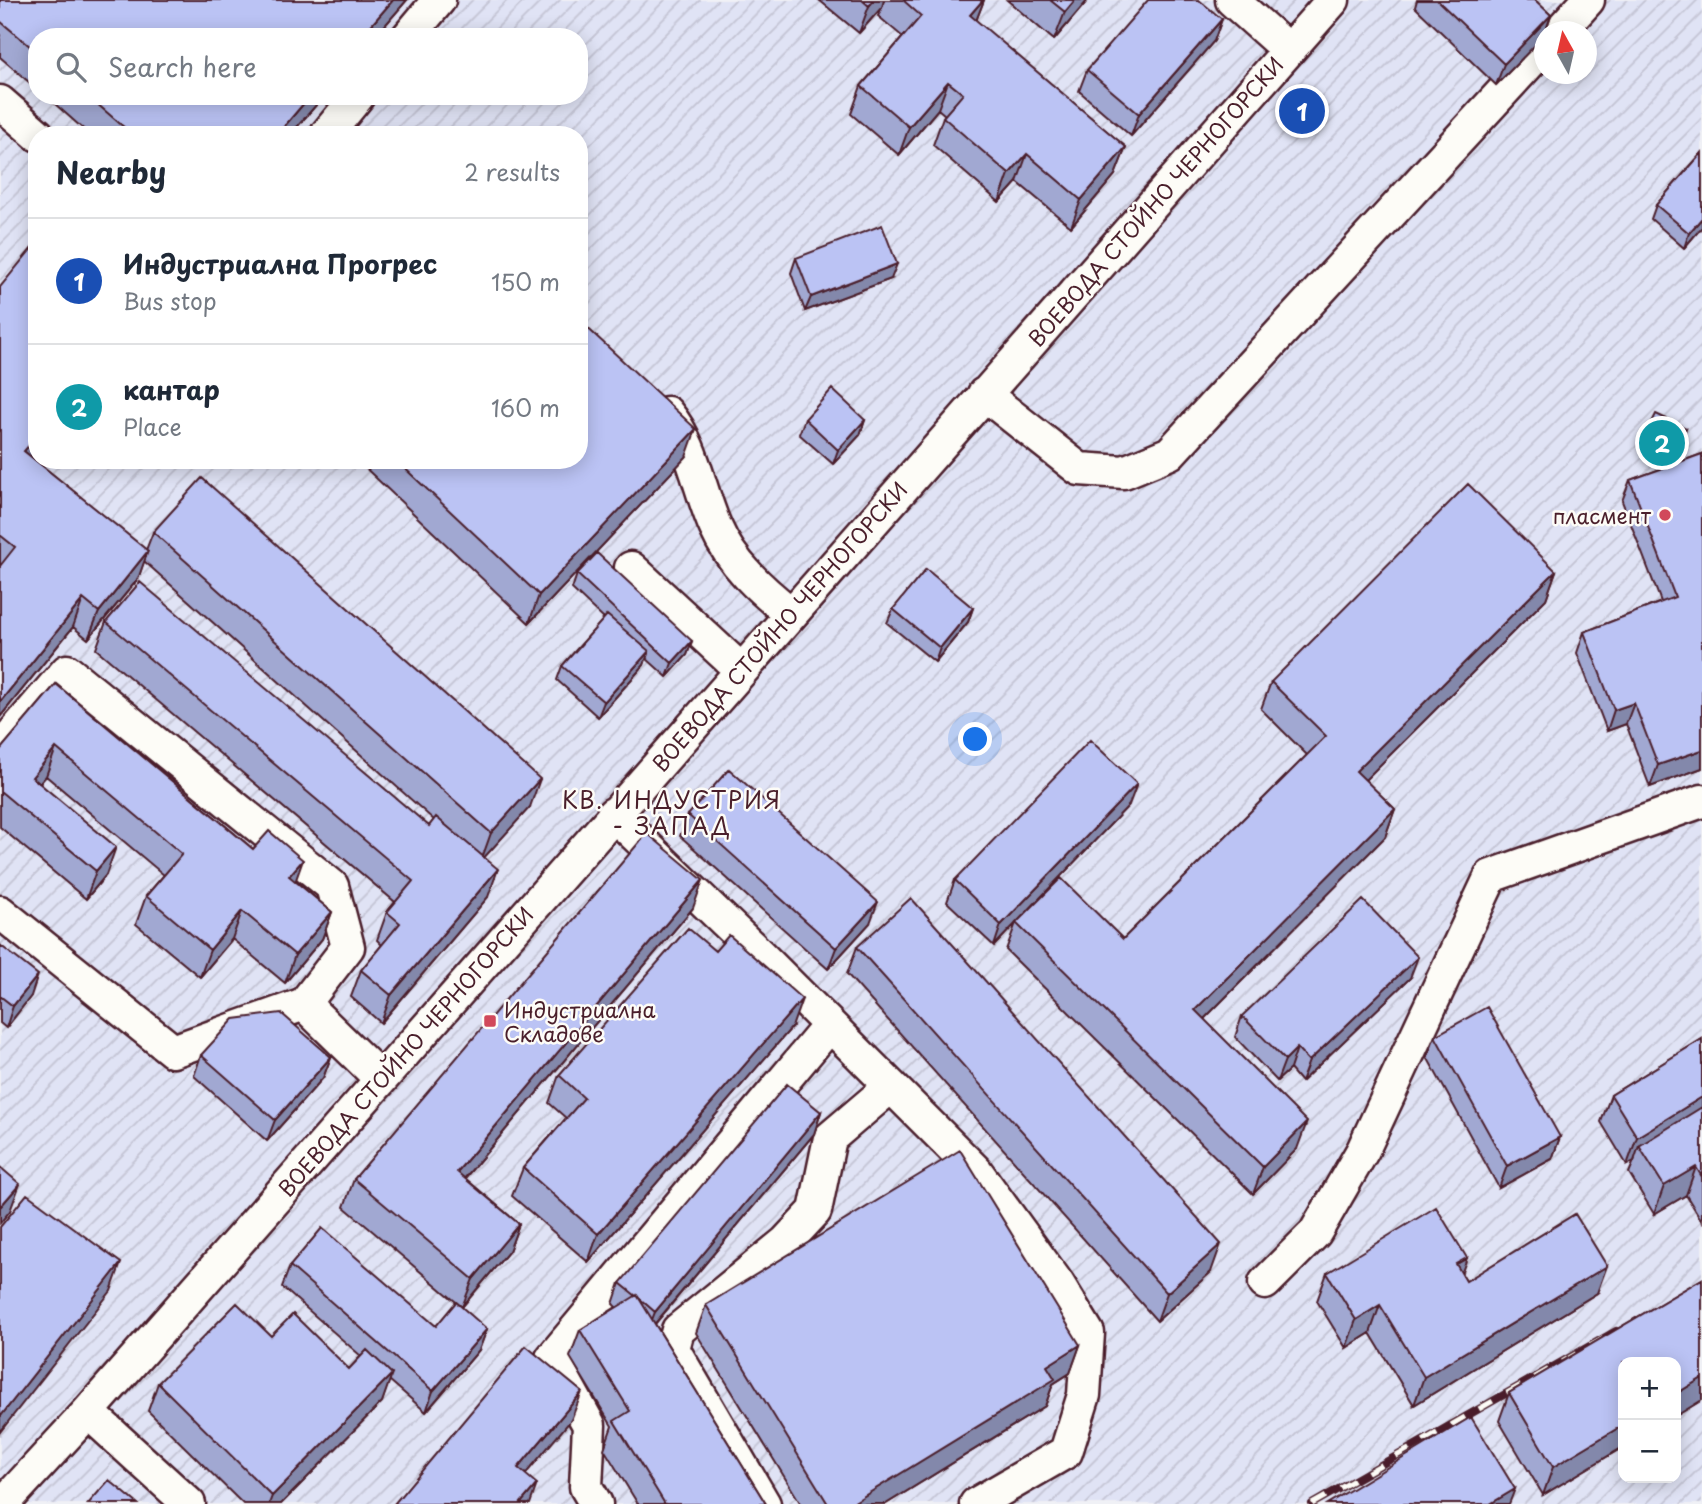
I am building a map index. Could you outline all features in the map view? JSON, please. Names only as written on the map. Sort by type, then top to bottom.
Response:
[{"type":"street","points":[[416,28],[439,0]]},
{"type":"street","points":[[1232,0],[1288,50]]},
{"type":"street","name":"ВОЕВОДА СТОЙНО ЧЕРНОГОРСКИ","points":[[4,1504],[1333,0]]},
{"type":"street","points":[[1569,21],[1588,0]]},
{"type":"street","points":[[984,394],[1079,469],[1124,472],[1170,453],[1534,59]]},
{"type":"street","points":[[0,102],[28,126]]},
{"type":"street","points":[[333,126],[351,105]]},
{"type":"street","points":[[648,388],[674,421],[696,471],[716,530],[753,583],[790,613]]},
{"type":"street","points":[[631,568],[741,670]]},
{"type":"street","points":[[0,749],[67,671],[332,886],[348,947],[304,1004],[173,1051],[0,912]]},
{"type":"street","points":[[1265,1283],[1315,1233],[1363,1150],[1491,876],[1702,801]]},
{"type":"street","points":[[613,814],[976,1171],[1058,1284],[1088,1333],[1084,1395],[1066,1452],[976,1504]]},
{"type":"street","points":[[304,1004],[381,1079]]},
{"type":"street","points":[[596,1504],[586,1487],[589,1425],[552,1359],[830,1025]]},
{"type":"street","points":[[764,1504],[673,1349],[678,1330],[786,1242],[815,1211],[830,1138],[891,1086]]},
{"type":"street","points":[[88,1412],[189,1504]]},
{"type":"shaded area","points":[[0,0],[1702,0],[1702,1504],[0,1504]]},
{"type":"building","points":[[0,0],[393,0],[369,28],[28,28],[28,44],[0,21]]},
{"type":"building","points":[[862,0],[874,0],[869,6]]},
{"type":"building","points":[[903,0],[983,0],[970,15],[1126,147],[1081,200],[1027,154],[1009,174],[943,117],[963,94],[948,82],[909,127],[861,86],[921,16]]},
{"type":"building","points":[[1050,0],[1075,0],[1065,12]]},
{"type":"building","points":[[1148,0],[1199,0],[1222,19],[1139,114],[1087,70]]},
{"type":"building","points":[[1437,0],[1535,0],[1551,15],[1545,21],[1534,21],[1534,33],[1504,64]]},
{"type":"building","points":[[98,105],[302,105],[285,126],[123,126]]},
{"type":"building","points":[[1702,153],[1702,218],[1689,233],[1656,205]]},
{"type":"building","points":[[882,225],[897,264],[811,297],[796,258]]},
{"type":"building","points":[[28,253],[28,446],[24,451],[28,454],[28,469],[46,469],[148,551],[99,612],[83,599],[0,702],[0,566],[15,547],[0,535],[0,287]]},
{"type":"building","points":[[588,328],[696,429],[539,595],[406,469],[588,469]]},
{"type":"building","points":[[832,389],[865,420],[838,450],[805,419]]},
{"type":"building","points":[[1656,414],[1686,428],[1672,457],[1642,443]]},
{"type":"building","points":[[1702,454],[1702,750],[1658,765],[1634,703],[1614,710],[1584,632],[1675,597],[1630,480]]},
{"type":"building","points":[[202,478],[540,779],[491,833],[153,532]]},
{"type":"building","points":[[1468,484],[1556,571],[1356,771],[1395,809],[1195,1010],[1307,1122],[1263,1167],[1016,923],[1061,878],[1123,939],[1326,736],[1271,682]]},
{"type":"building","points":[[597,553],[692,641],[672,663],[577,574]]},
{"type":"building","points":[[926,569],[973,608],[940,648],[893,609]]},
{"type":"building","points":[[140,582],[429,826],[436,817],[498,869],[391,995],[361,970],[400,923],[387,912],[413,881],[106,622]]},
{"type":"building","points":[[607,615],[649,651],[604,702],[562,666]]},
{"type":"building","points":[[56,684],[253,849],[269,831],[303,860],[289,876],[332,912],[295,955],[242,911],[210,950],[146,896],[182,854],[56,748],[32,777],[116,847],[96,871],[0,791],[0,750]]},
{"type":"building","points":[[1090,740],[1137,784],[1001,925],[955,880]]},
{"type":"building","points":[[729,769],[878,902],[836,948],[688,815]]},
{"type":"building","points":[[647,833],[703,880],[457,1172],[519,1224],[473,1279],[354,1179]]},
{"type":"building","points":[[911,898],[1221,1244],[1167,1293],[857,947]]},
{"type":"building","points":[[1363,900],[1418,957],[1309,1061],[1297,1048],[1285,1060],[1242,1016]]},
{"type":"building","points":[[688,928],[715,951],[729,935],[802,999],[598,1234],[523,1168],[584,1098],[559,1075]]},
{"type":"building","points":[[0,945],[38,975],[13,1006],[0,996]]},
{"type":"building","points":[[1487,1007],[1560,1137],[1507,1166],[1435,1036]]},
{"type":"building","points":[[281,1013],[331,1057],[275,1120],[201,1055],[234,1019]]},
{"type":"building","points":[[1702,1039],[1702,1097],[1637,1137],[1611,1095]]},
{"type":"building","points":[[787,1084],[821,1112],[655,1312],[620,1283]]},
{"type":"building","points":[[1702,1107],[1702,1177],[1696,1167],[1664,1186],[1639,1146]]},
{"type":"building","points":[[960,1150],[1080,1345],[1047,1366],[1055,1379],[851,1504],[828,1504],[706,1305]]},
{"type":"building","points":[[0,1167],[20,1184],[0,1207]]},
{"type":"building","points":[[27,1194],[121,1263],[0,1417],[0,1227]]},
{"type":"building","points":[[1436,1207],[1467,1258],[1456,1264],[1466,1281],[1575,1214],[1607,1266],[1424,1377],[1380,1305],[1356,1320],[1327,1273]]},
{"type":"building","points":[[322,1228],[436,1326],[456,1302],[487,1329],[433,1391],[290,1266]]},
{"type":"building","points":[[1702,1279],[1702,1378],[1681,1391],[1681,1357],[1618,1357],[1618,1428],[1553,1467],[1509,1393]]},
{"type":"building","points":[[637,1295],[766,1504],[665,1504],[614,1421],[630,1411],[580,1330]]},
{"type":"building","points":[[237,1303],[271,1336],[293,1314],[349,1369],[367,1350],[392,1374],[272,1496],[158,1383]]},
{"type":"building","points":[[526,1346],[582,1392],[518,1468],[537,1484],[520,1504],[394,1504]]},
{"type":"building","points":[[1471,1417],[1515,1489],[1490,1504],[1327,1504]]},
{"type":"building","points":[[109,1480],[138,1504],[88,1504]]},
{"type":"railway","points":[[1312,1504],[1616,1331]]},
{"type":"place","name":"Индустриална Прогрес","points":[[1302,111]]},
{"type":"place","name":"кантар","points":[[1662,443]]},
{"type":"place","name":"пласмент","points":[[1665,515]]},
{"type":"place","name":"Индустриална Складове","points":[[490,1021]]},
{"type":"district","name":"КВ. ИНДУСТРИЯ - ЗАПАД","points":[[672,812]]}]
